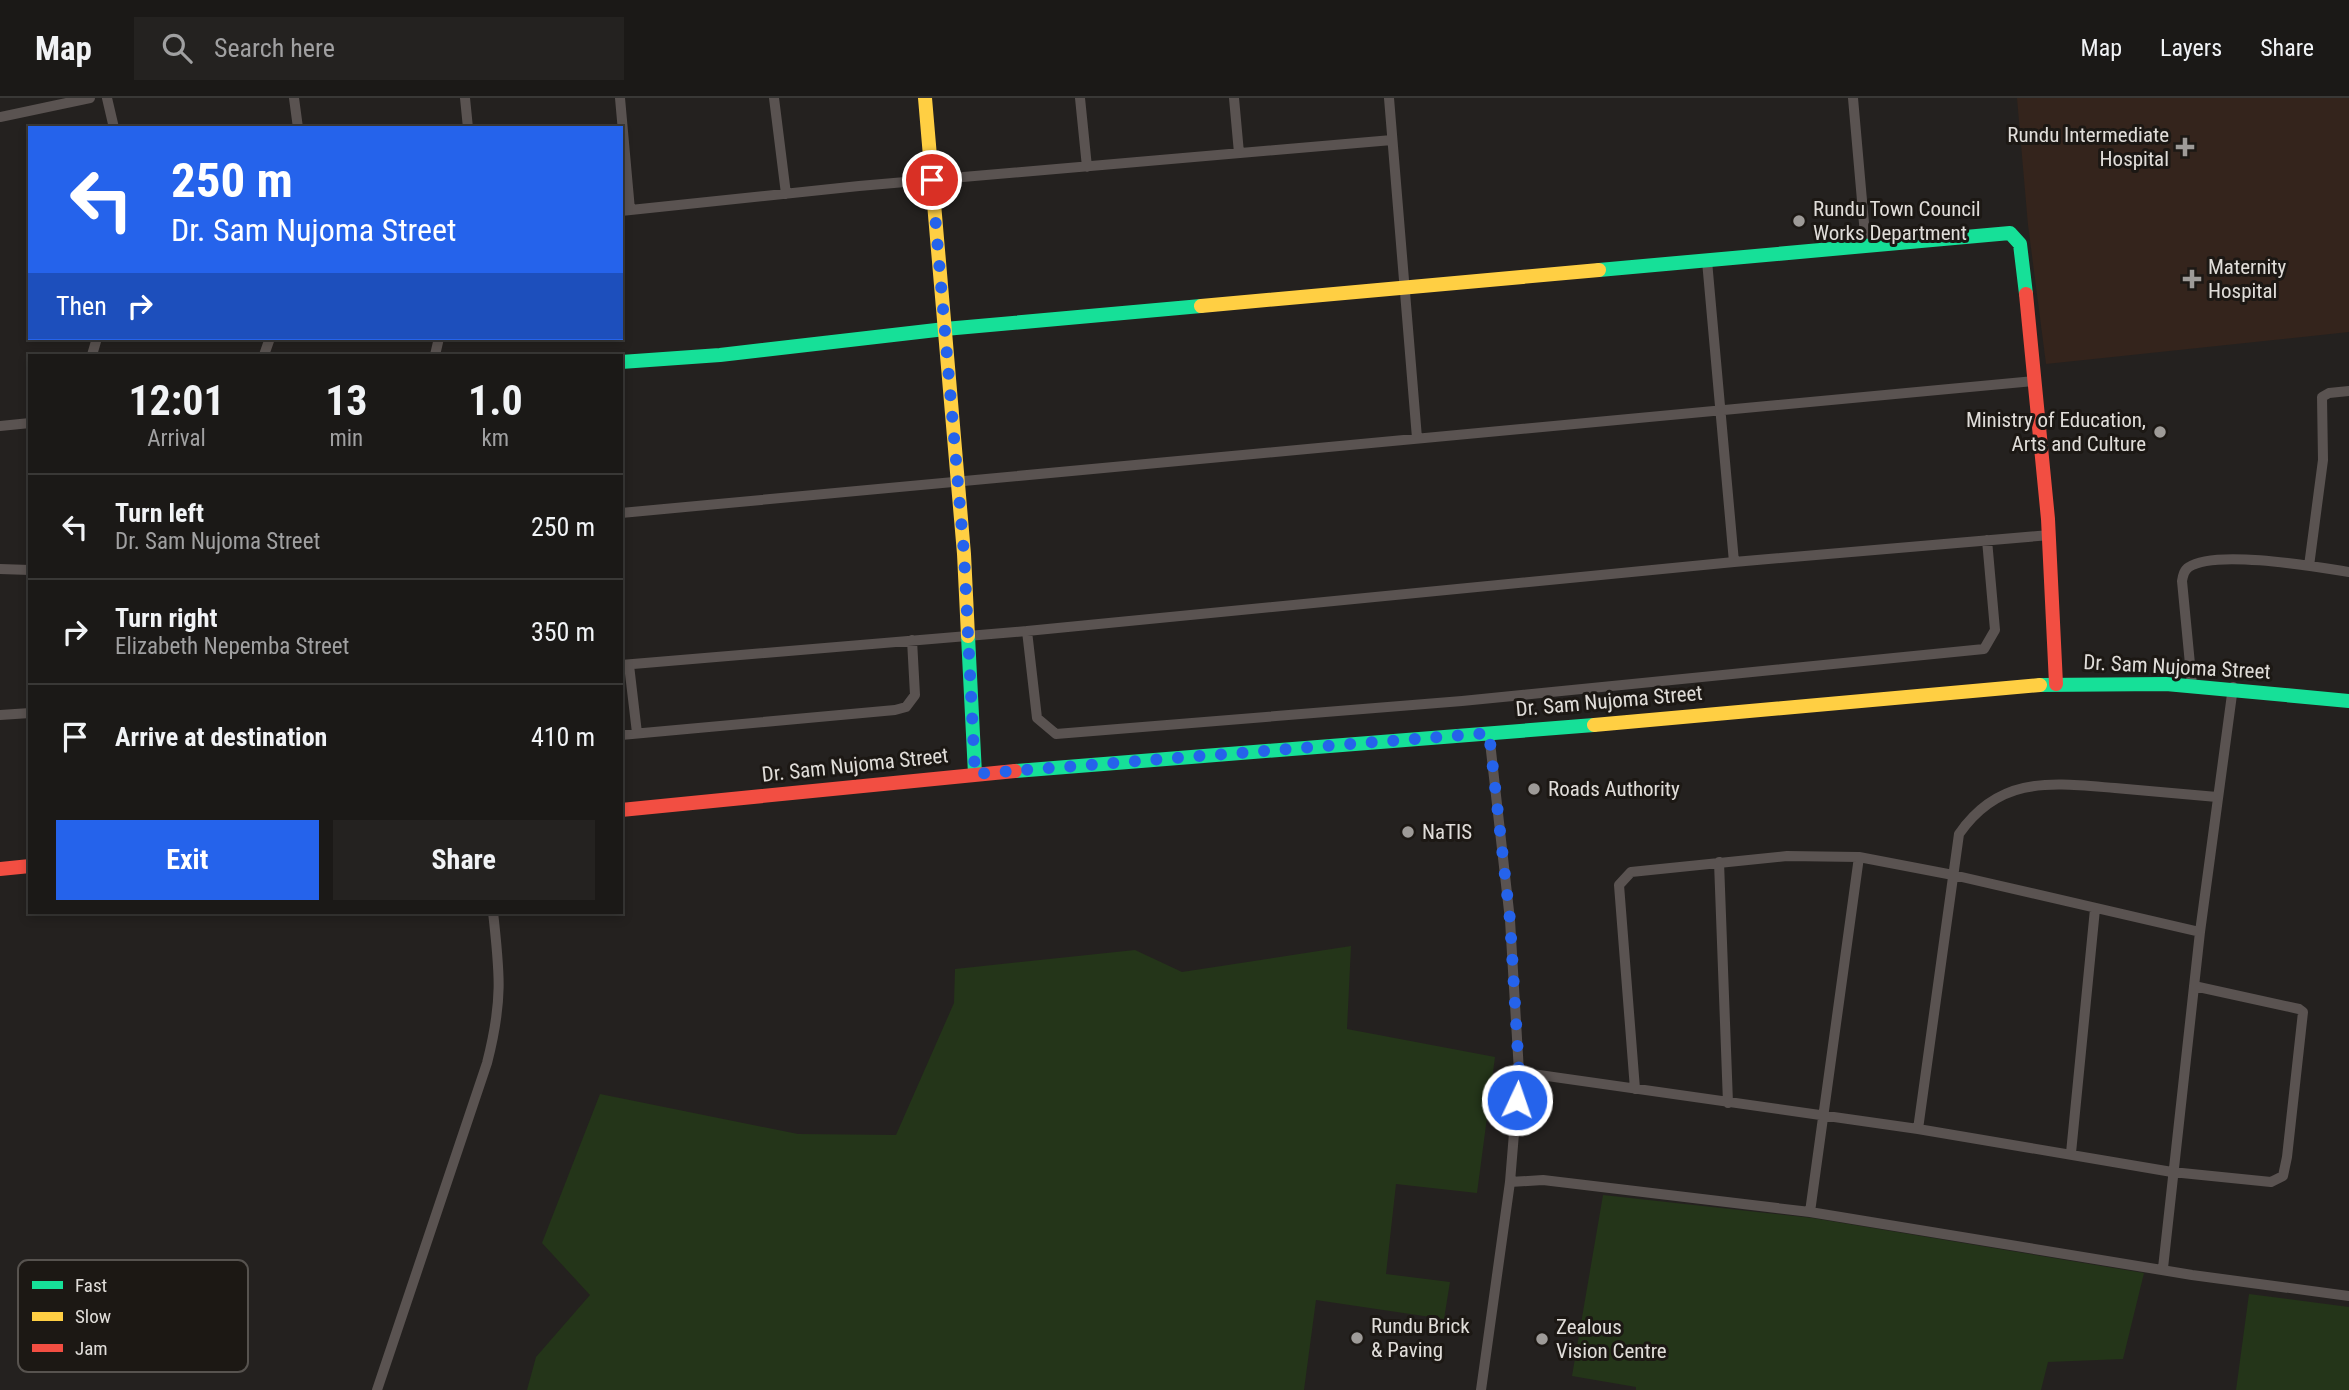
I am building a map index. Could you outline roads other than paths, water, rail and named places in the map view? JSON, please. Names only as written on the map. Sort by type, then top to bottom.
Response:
[{"type":"street","points":[[0,117],[90,98]]},
{"type":"street","points":[[107,98],[114,126]]},
{"type":"street","points":[[294,98],[298,126]]},
{"type":"street","points":[[465,98],[468,126]]},
{"type":"street","points":[[620,98],[621,126]]},
{"type":"street","points":[[774,98],[786,194]]},
{"type":"street","points":[[925,98],[958,480],[975,774]]},
{"type":"street","points":[[1080,98],[1087,167]]},
{"type":"street","points":[[1234,98],[1239,153]]},
{"type":"street","points":[[1389,98],[1417,438]]},
{"type":"street","points":[[1853,98],[1867,246]]},
{"type":"street","points":[[623,154],[626,211],[932,180],[1392,140]]},
{"type":"street","points":[[623,362],[720,355],[945,329],[2010,233],[2017,237],[2021,250],[2035,381],[2050,535],[2056,684]]},
{"type":"street","points":[[1707,261],[1734,562]]},
{"type":"street","points":[[623,513],[2035,381]]},
{"type":"street","points":[[2309,566],[2323,460],[2322,397],[2329,393],[2349,391]]},
{"type":"street","points":[[0,426],[28,423]]},
{"type":"street","points":[[636,733],[625,665],[1027,631],[1734,562],[2050,535]]},
{"type":"street","points":[[1027,631],[1037,718],[1056,734],[1462,701],[1609,684],[1984,649],[1991,642],[1995,630],[1987,540]]},
{"type":"street","points":[[2192,685],[2182,581],[2184,571],[2192,565],[2228,559],[2349,572]]},
{"type":"street","points":[[0,569],[28,570]]},
{"type":"street","points":[[623,735],[895,710],[906,706],[915,695],[912,640]]},
{"type":"street","name":"Dr. Sam Nujoma Street","points":[[623,810],[975,774],[2056,684],[2117,681],[2232,687],[2349,701]]},
{"type":"street","points":[[2163,1268],[2193,986],[2232,687]]},
{"type":"street","points":[[0,715],[28,713]]},
{"type":"street","points":[[1480,1390],[1510,1182],[1519,1072],[1510,920],[1489,733]]},
{"type":"street","points":[[1918,1129],[1959,834],[1966,824],[1991,801],[2013,789],[2032,784],[2063,784],[2217,797]]},
{"type":"street","points":[[1635,1089],[1619,885],[1631,872],[1787,856],[1859,857],[1953,875],[2200,932]]},
{"type":"street","points":[[1810,1212],[1859,857]]},
{"type":"street","points":[[1719,862],[1728,1103]]},
{"type":"street","points":[[0,869],[28,866]]},
{"type":"street","points":[[2071,1153],[2095,909]]},
{"type":"street","points":[[377,1390],[497,1024],[501,985],[493,914]]},
{"type":"street","points":[[1519,1072],[1918,1129],[2172,1172],[2271,1182],[2283,1177],[2305,1017],[2299,1009],[2193,986]]},
{"type":"street","points":[[1510,1182],[1554,1181],[1810,1212],[2163,1268],[2192,1275],[2349,1296]]},
{"type":"place","name":"Rundu Intermediate Hospital","points":[[2185,147]]},
{"type":"place","name":"Rundu Town Council Works Department","points":[[1799,221]]},
{"type":"place","name":"Maternity Hospital","points":[[2192,279]]},
{"type":"place","name":"Ministry of Education, Arts and Culture","points":[[2160,432]]},
{"type":"place","name":"Roads Authority","points":[[1534,789]]},
{"type":"place","name":"NaTIS","points":[[1408,832]]},
{"type":"place","name":"Rundu Brick & Paving","points":[[1357,1338]]},
{"type":"place","name":"Zealous Vision Centre","points":[[1542,1339]]}]
